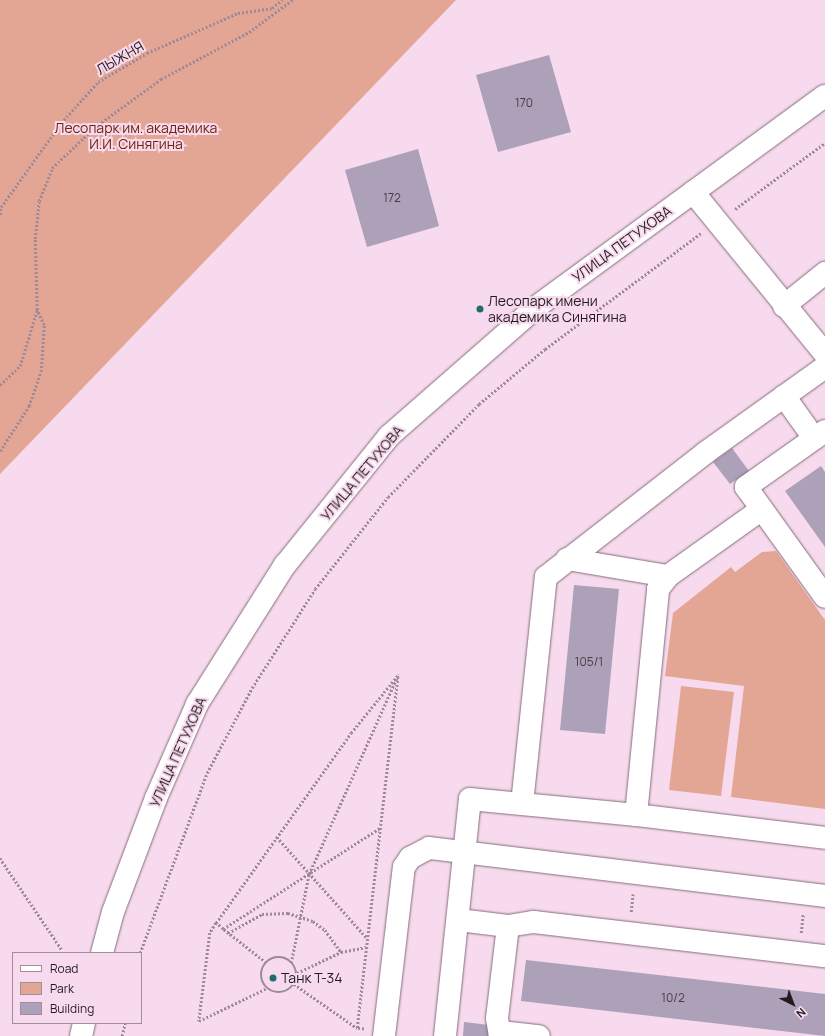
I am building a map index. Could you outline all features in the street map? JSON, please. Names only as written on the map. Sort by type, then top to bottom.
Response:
[{"type":"street","name":"УЛИЦА ПЕТУХОВА","points":[[102,952],[113,912],[156,798],[198,704],[285,565],[389,436],[535,308],[825,96]]},
{"type":"street","points":[[693,192],[784,306],[825,354]]},
{"type":"street","points":[[784,306],[825,273]]},
{"type":"street","points":[[522,804],[544,582],[567,559],[784,396],[825,367]]},
{"type":"street","points":[[784,396],[820,435],[746,487],[825,597]]},
{"type":"street","points":[[636,815],[658,589],[668,576],[762,509]]},
{"type":"street","points":[[567,559],[668,576]]},
{"type":"street","points":[[445,1036],[459,920],[470,799],[636,815],[825,838]]},
{"type":"street","points":[[384,1034],[404,867],[410,858],[429,848],[815,895]]},
{"type":"street","points":[[459,920],[508,926],[534,922],[825,956]]},
{"type":"street","points":[[508,926],[498,1018],[500,1034],[538,1036]]},
{"type":"street","points":[[81,1036],[84,1024]]},
{"type":"path","name":"ЛЫЖНЯ","points":[[0,215],[1,207],[62,122],[98,82],[147,53],[238,13],[272,8],[282,0]]},
{"type":"path","points":[[0,385],[20,366],[36,310],[35,239],[39,201],[52,168],[95,127],[161,79],[249,32],[292,0]]},
{"type":"path","points":[[140,952],[207,774],[252,688],[320,583],[388,497],[479,404],[545,349],[825,143]]},
{"type":"path","points":[[0,450],[29,406],[41,372],[44,325],[36,310]]},
{"type":"path","points":[[357,1028],[398,674]]},
{"type":"path","points":[[398,674],[309,874],[291,963],[297,974],[294,984],[282,993],[267,988],[199,1021],[210,933],[351,732],[398,674]]},
{"type":"path","points":[[223,929],[380,827]]},
{"type":"path","points":[[277,838],[368,939]]},
{"type":"path","points":[[0,858],[62,950]]},
{"type":"path","points":[[629,933],[636,873]]},
{"type":"path","points":[[799,953],[815,895]]},
{"type":"path","points":[[228,934],[262,914],[301,916],[325,930],[341,952]]},
{"type":"path","points":[[216,923],[266,963]]},
{"type":"path","points":[[297,974],[341,952],[366,947]]},
{"type":"path","points":[[267,988],[262,978],[266,963],[276,958],[291,963]]},
{"type":"path","points":[[294,984],[357,1028],[384,1034]]},
{"type":"path","points":[[122,1036],[125,1024]]},
{"type":"green space","name":"Лесопарк им. академика И.И. Синягина","points":[[0,0],[456,0],[0,474]]},
{"type":"green space","points":[[776,551],[825,620],[825,809],[731,797],[744,686],[665,676],[673,613],[731,567],[735,572],[762,552]]},
{"type":"green space","points":[[681,686],[734,692],[721,796],[669,790]]},
{"type":"building","points":[[549,55],[571,132],[498,152],[476,75]]},
{"type":"building","points":[[418,149],[439,226],[367,247],[345,170]]},
{"type":"building","points":[[732,448],[749,471],[730,484],[713,462]]},
{"type":"building","points":[[821,466],[825,472],[825,547],[785,491]]},
{"type":"building","points":[[574,585],[619,589],[605,734],[560,730]]},
{"type":"building","points":[[526,960],[825,994],[825,1036],[521,1001]]},
{"type":"building","points":[[464,1022],[489,1025],[488,1036],[463,1036]]},
{"type":"place","name":"Лесопарк имени академика Синягина","points":[[480,309]]},
{"type":"place","name":"Танк Т-34","points":[[273,978]]}]
